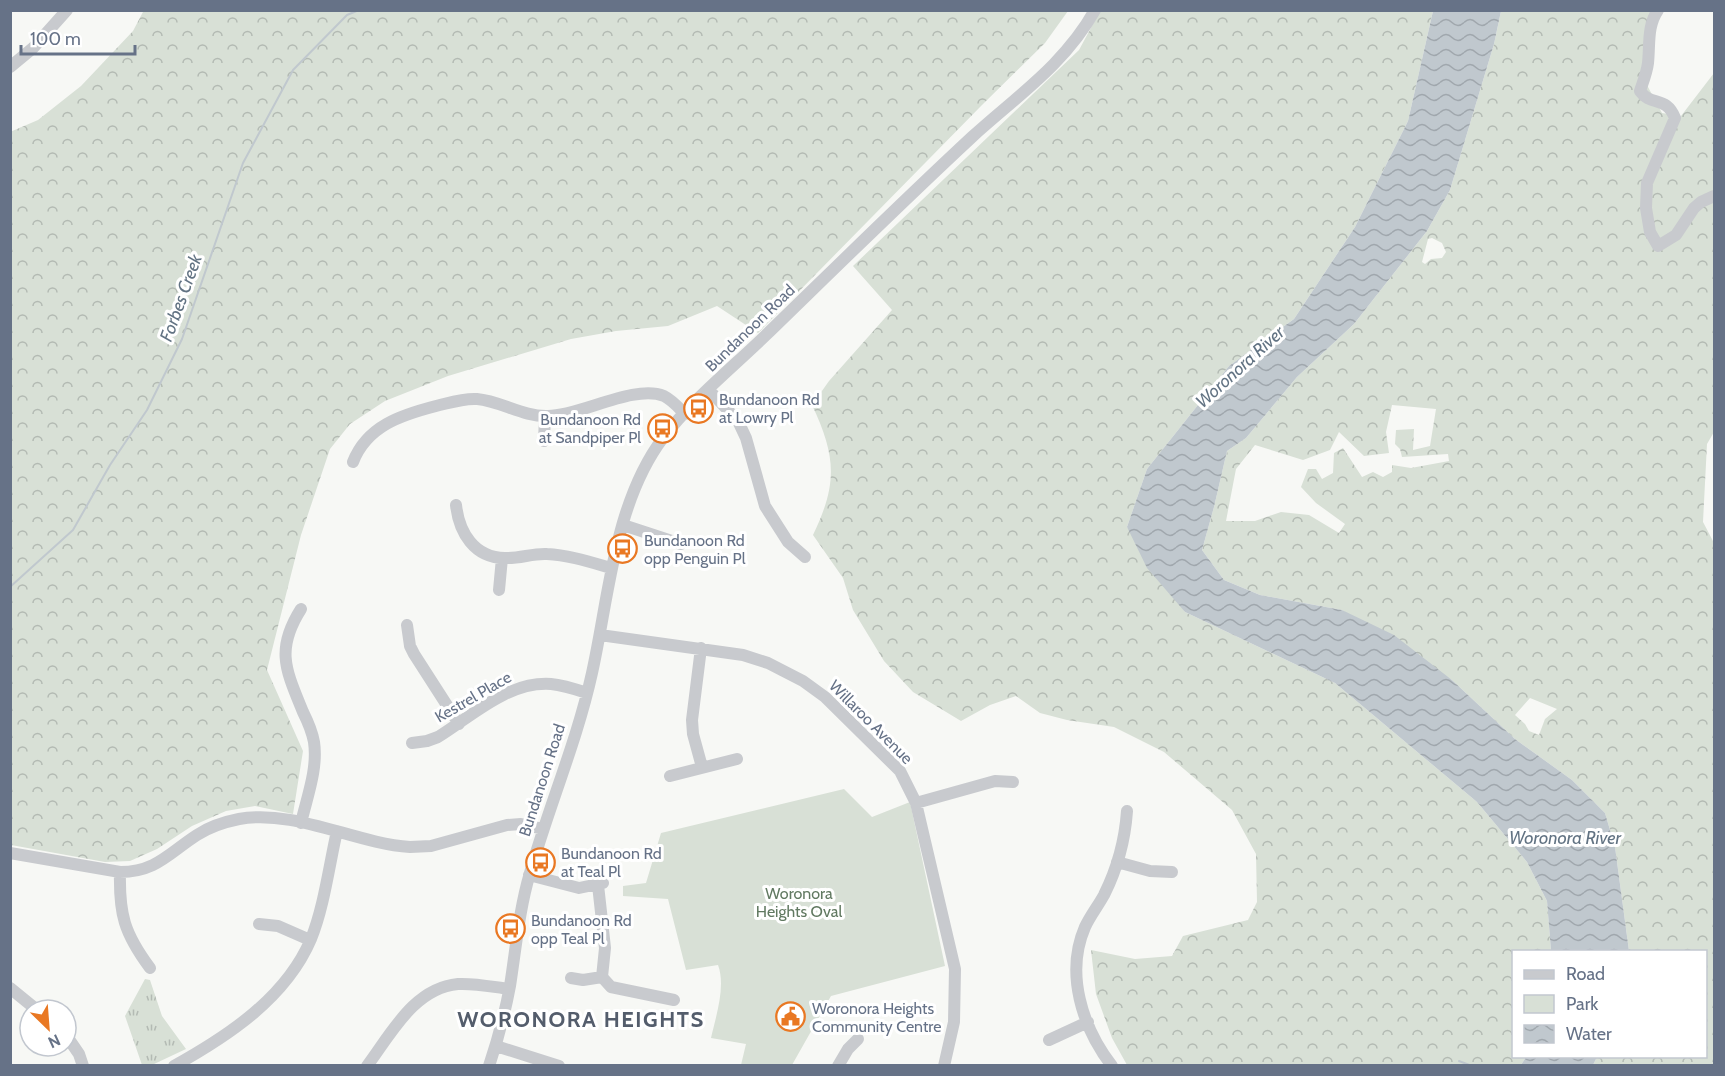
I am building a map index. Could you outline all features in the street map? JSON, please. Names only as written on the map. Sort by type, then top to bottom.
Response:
[{"type":"street","points":[[10,67],[33,48],[67,10]]},
{"type":"street","name":"Bundanoon Road","points":[[489,1065],[496,1046],[509,989],[516,937],[529,874],[587,693],[600,635],[611,567],[623,525],[649,459],[663,439],[709,390],[962,147],[1051,69],[1076,41],[1095,10]]},
{"type":"street","points":[[1658,10],[1649,25],[1647,66],[1640,91],[1645,98],[1671,108],[1675,118],[1647,183],[1646,208],[1650,232],[1658,246],[1676,235],[1694,208],[1714,196]]},
{"type":"street","points":[[709,390],[738,421],[746,438],[765,506],[788,542],[805,557]]},
{"type":"street","points":[[352,462],[362,443],[391,421],[458,400],[482,400],[545,417],[651,393],[665,396],[685,414]]},
{"type":"street","points":[[544,441],[545,417]]},
{"type":"street","points":[[456,505],[462,532],[483,552],[502,558],[545,554],[611,567]]},
{"type":"street","points":[[623,525],[681,544]]},
{"type":"street","points":[[499,591],[502,558]]},
{"type":"street","points":[[301,609],[291,625],[285,647],[285,658],[290,680],[314,743],[314,765],[301,823]]},
{"type":"street","points":[[407,625],[410,646],[414,654],[459,724]]},
{"type":"street","name":"Willaroo Avenue","points":[[600,635],[701,648],[755,658],[792,675],[815,690],[833,704],[892,762],[906,781],[916,803],[955,969],[954,1022],[944,1065]]},
{"type":"street","points":[[701,648],[692,720],[693,734],[702,767]]},
{"type":"street","name":"Kestrel Place","points":[[412,743],[438,737],[500,697],[525,686],[551,684],[587,693]]},
{"type":"street","points":[[670,776],[736,759]]},
{"type":"street","points":[[916,803],[995,781],[1013,782]]},
{"type":"street","points":[[1112,1065],[1097,1042],[1088,1022],[1077,987],[1076,963],[1085,926],[1103,896],[1117,862],[1124,838],[1126,811]]},
{"type":"street","points":[[10,853],[120,872],[139,870],[173,855],[195,836],[226,822],[264,817],[301,823],[396,846],[416,847],[430,846],[507,825],[527,825],[543,829]]},
{"type":"street","points":[[174,1065],[203,1048],[263,1005],[284,984],[299,962],[310,939],[337,831]]},
{"type":"street","points":[[1117,862],[1150,871],[1172,872]]},
{"type":"street","points":[[120,872],[119,900],[124,924],[132,943],[150,968]]},
{"type":"street","points":[[529,874],[579,888],[600,884],[606,948],[602,977],[611,987],[674,1000]]},
{"type":"street","points":[[259,924],[278,926],[310,939]]},
{"type":"street","points":[[571,978],[583,980],[602,977]]},
{"type":"street","points":[[367,1065],[405,1014],[424,996],[436,989],[459,984],[509,989]]},
{"type":"street","points":[[10,988],[22,998]]},
{"type":"street","points":[[1049,1040],[1088,1022]]},
{"type":"street","points":[[838,1065],[848,1049],[858,1039]]},
{"type":"street","points":[[496,1046],[559,1065]]},
{"type":"green space","points":[[144,10],[1068,11],[1045,43],[758,333],[717,306],[668,326],[616,331],[571,339],[448,376],[385,401],[350,424],[330,449],[301,535],[267,670],[303,751],[293,814],[255,806],[226,811],[192,826],[157,849],[130,861],[105,862],[11,845],[10,132],[38,120],[81,86],[133,31]]},
{"type":"green space","points":[[1100,11],[1433,11],[1408,121],[1355,227],[1294,319],[1229,366],[1147,469],[1127,527],[1185,612],[1335,683],[1477,802],[1527,862],[1547,901],[1551,950],[1512,950],[1512,1058],[1525,1058],[1521,1065],[1127,1065],[1112,1038],[1096,994],[1091,950],[1135,959],[1172,956],[1183,936],[1248,920],[1257,902],[1256,854],[1232,810],[1164,752],[1114,727],[1067,720],[1040,713],[1016,696],[990,705],[961,721],[913,692],[884,661],[853,610],[843,578],[813,535],[827,500],[831,470],[826,440],[812,405],[829,381],[892,310],[853,266],[1079,50]]},
{"type":"green space","points":[[1501,11],[1653,11],[1646,36],[1648,87],[1662,113],[1681,116],[1714,73],[1714,432],[1707,444],[1703,522],[1714,543],[1714,1065],[1593,1065],[1596,1058],[1707,1058],[1707,950],[1629,950],[1615,847],[1605,813],[1572,780],[1515,739],[1452,680],[1342,610],[1260,595],[1224,580],[1202,550],[1227,451],[1246,438],[1297,377],[1354,324],[1427,231],[1450,190],[1494,44]],"holes":[[[1432,238],[1442,243],[1446,252],[1442,258],[1431,259],[1425,264],[1422,262],[1428,239]],[[1392,405],[1436,409],[1430,446],[1413,450],[1414,429],[1396,430],[1395,444],[1400,449],[1402,457],[1448,454],[1449,461],[1411,468],[1392,465],[1392,472],[1383,477],[1373,472],[1362,477],[1343,448],[1334,453],[1333,473],[1322,479],[1316,469],[1308,469],[1301,487],[1316,503],[1345,524],[1339,533],[1309,515],[1281,512],[1255,521],[1226,521],[1236,469],[1255,445],[1303,460],[1330,450],[1339,432],[1364,456],[1389,453],[1386,432]],[[1530,698],[1557,709],[1545,719],[1539,735],[1529,731],[1515,715]]]},
{"type":"green space","name":"Woronora Heights Oval","points":[[844,789],[872,817],[910,802],[945,966],[831,996],[792,1065],[741,1065],[746,1044],[711,1038],[721,992],[718,965],[686,970],[668,899],[623,896],[623,886],[646,883],[661,833]]},
{"type":"green space","points":[[145,979],[150,980],[162,1016],[186,1049],[152,1065],[142,1065],[125,1016]]},
{"type":"water","name":"Woronora River","points":[[1433,11],[1501,11],[1494,44],[1450,190],[1427,231],[1354,324],[1297,377],[1246,438],[1227,451],[1202,550],[1224,580],[1260,595],[1342,610],[1394,635],[1452,680],[1515,739],[1572,780],[1605,813],[1615,847],[1629,950],[1551,950],[1547,901],[1527,862],[1477,802],[1335,683],[1185,612],[1147,568],[1127,527],[1147,469],[1229,366],[1294,319],[1355,227],[1408,121]]},
{"type":"water","points":[[1525,1058],[1596,1058],[1593,1065],[1521,1065]]},
{"type":"waterway","name":"Forbes Creek","points":[[10,587],[73,530],[110,465],[147,410],[182,339],[243,163],[293,70],[347,15],[359,10]]},
{"type":"waterway","points":[[1459,1061],[1472,1066]]},
{"type":"place","name":"Bundanoon Rd at Lowry Pl","points":[[698,408]]},
{"type":"place","name":"Bundanoon Rd at Sandpiper Pl","points":[[662,428]]},
{"type":"place","name":"Bundanoon Rd opp Penguin Pl","points":[[623,549]]},
{"type":"place","name":"Bundanoon Rd at Teal Pl","points":[[540,862]]},
{"type":"place","name":"Bundanoon Rd opp Teal Pl","points":[[510,929]]},
{"type":"place","name":"Woronora Heights Community Centre","points":[[791,1017]]},
{"type":"district","name":"WORONORA HEIGHTS","points":[[581,1019]]}]
